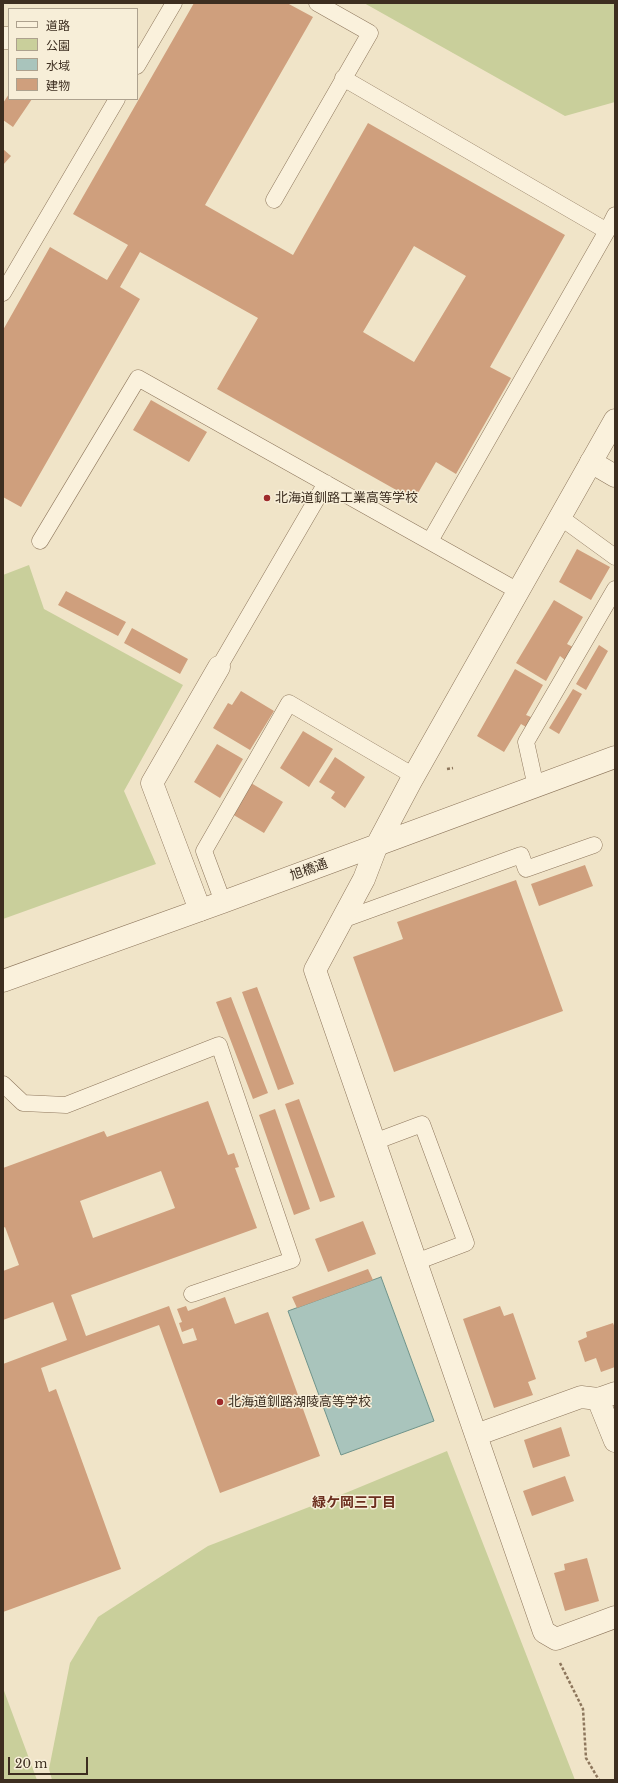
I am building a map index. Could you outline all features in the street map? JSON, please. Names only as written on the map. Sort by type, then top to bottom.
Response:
[{"type":"street","points":[[615,420],[414,776],[377,845],[364,879],[315,970],[544,1632],[556,1639],[615,1617]]},
{"type":"street","points":[[591,462],[615,476]]},
{"type":"street","points":[[200,910],[152,783],[219,667]]},
{"type":"street","name":"旭橋通","points":[[3,981],[223,902],[615,757]]},
{"type":"street","points":[[476,1435],[581,1397],[607,1396],[615,1441]]},
{"type":"lane","points":[[138,64],[174,3]]},
{"type":"lane","points":[[274,200],[370,33],[317,3]]},
{"type":"lane","points":[[343,78],[607,231]]},
{"type":"lane","points":[[3,293],[116,100]]},
{"type":"lane","points":[[430,541],[615,215]]},
{"type":"lane","points":[[40,541],[138,378],[518,591]]},
{"type":"lane","points":[[219,667],[326,483]]},
{"type":"lane","points":[[560,517],[615,557]]},
{"type":"lane","points":[[536,787],[526,742],[615,589]]},
{"type":"lane","points":[[223,902],[204,851],[289,703],[414,776]]},
{"type":"lane","points":[[342,920],[521,855],[526,869],[594,845]]},
{"type":"lane","points":[[3,1084],[23,1103],[66,1105],[219,1045],[292,1260],[192,1294]]},
{"type":"lane","points":[[374,1142],[422,1124],[466,1243],[416,1262]]},
{"type":"path","points":[[544,1632],[583,1709],[586,1758],[599,1780]]},
{"type":"green space","points":[[364,3],[615,3],[615,102],[565,116]]},
{"type":"green space","points":[[29,565],[44,609],[183,685],[124,791],[156,864],[3,919],[3,575]]},
{"type":"green space","points":[[447,1451],[575,1780],[52,1780],[49,1769],[70,1663],[98,1617],[208,1546],[348,1492]]},
{"type":"green space","points":[[3,1688],[37,1780],[3,1780]]},
{"type":"water","points":[[381,1277],[434,1421],[341,1455],[288,1311]]},
{"type":"building","points":[[194,3],[287,3],[313,17],[205,205],[293,255],[368,123],[565,235],[490,367],[511,378],[456,474],[436,462],[414,500],[217,389],[258,318],[140,252],[120,287],[140,299],[21,507],[3,497],[3,330],[50,247],[107,280],[128,245],[73,214]],"holes":[[[414,246],[466,276],[414,362],[363,332]]]},
{"type":"building","points":[[8,96],[8,100],[31,100],[13,127],[3,120],[3,103]]},
{"type":"building","points":[[3,149],[11,156],[3,165]]},
{"type":"building","points":[[151,400],[207,432],[189,462],[133,430]]},
{"type":"building","points":[[577,549],[610,567],[591,600],[559,582]]},
{"type":"building","points":[[66,591],[126,622],[118,636],[58,605]]},
{"type":"building","points":[[554,600],[583,617],[567,644],[573,647],[565,660],[560,656],[546,681],[516,663]]},
{"type":"building","points":[[132,628],[188,659],[180,674],[124,643]]},
{"type":"building","points":[[599,645],[608,651],[586,690],[576,684]]},
{"type":"building","points":[[515,669],[543,685],[526,715],[531,717],[526,727],[521,724],[504,752],[477,736]]},
{"type":"building","points":[[573,689],[582,694],[559,734],[549,728]]},
{"type":"building","points":[[241,691],[274,711],[250,750],[213,728],[228,703],[232,705]]},
{"type":"building","points":[[303,731],[333,749],[309,787],[280,768]]},
{"type":"building","points":[[217,744],[243,759],[220,798],[194,782]]},
{"type":"building","points":[[335,757],[365,777],[345,808],[331,798],[335,792],[319,782]]},
{"type":"building","points":[[251,783],[283,802],[264,833],[232,814]]},
{"type":"building","points":[[585,865],[593,886],[539,906],[531,884]]},
{"type":"building","points":[[516,880],[563,1011],[394,1072],[353,957],[403,939],[397,922]]},
{"type":"building","points":[[257,987],[294,1084],[278,1090],[242,992]]},
{"type":"building","points":[[231,997],[268,1093],[253,1099],[216,1002]]},
{"type":"building","points":[[299,1099],[335,1197],[320,1202],[285,1104]]},
{"type":"building","points":[[208,1101],[228,1155],[234,1153],[239,1167],[235,1168],[257,1228],[71,1295],[86,1336],[169,1306],[183,1344],[197,1340],[193,1328],[182,1332],[179,1323],[182,1322],[177,1309],[186,1306],[188,1311],[225,1297],[235,1324],[268,1312],[320,1456],[220,1493],[159,1325],[41,1368],[49,1392],[56,1389],[121,1569],[3,1612],[3,1364],[67,1340],[53,1302],[3,1320],[3,1271],[19,1265],[5,1227],[3,1228],[3,1168],[104,1131],[107,1137]],"holes":[[[161,1171],[175,1208],[93,1238],[80,1201]]]},
{"type":"building","points":[[275,1109],[310,1209],[294,1215],[259,1115]]},
{"type":"building","points":[[363,1221],[376,1254],[328,1272],[315,1239]]},
{"type":"building","points":[[368,1269],[373,1280],[297,1308],[292,1297]]},
{"type":"building","points":[[500,1306],[504,1316],[513,1313],[536,1379],[528,1382],[533,1395],[494,1408],[463,1319]]},
{"type":"building","points":[[613,1323],[615,1328],[615,1367],[601,1372],[596,1358],[585,1362],[578,1341],[587,1337],[586,1332]]},
{"type":"building","points":[[561,1427],[570,1456],[533,1468],[524,1440]]},
{"type":"building","points":[[565,1476],[574,1501],[532,1516],[523,1491]]},
{"type":"building","points":[[587,1558],[599,1601],[565,1611],[554,1573],[565,1570],[564,1564]]},
{"type":"place","name":"北海道釧路工業高等学校","points":[[267,498]]},
{"type":"place","name":"北海道釧路湖陵高等学校","points":[[220,1402]]},
{"type":"district","name":"緑ケ岡三丁目","points":[[354,1503]]}]
